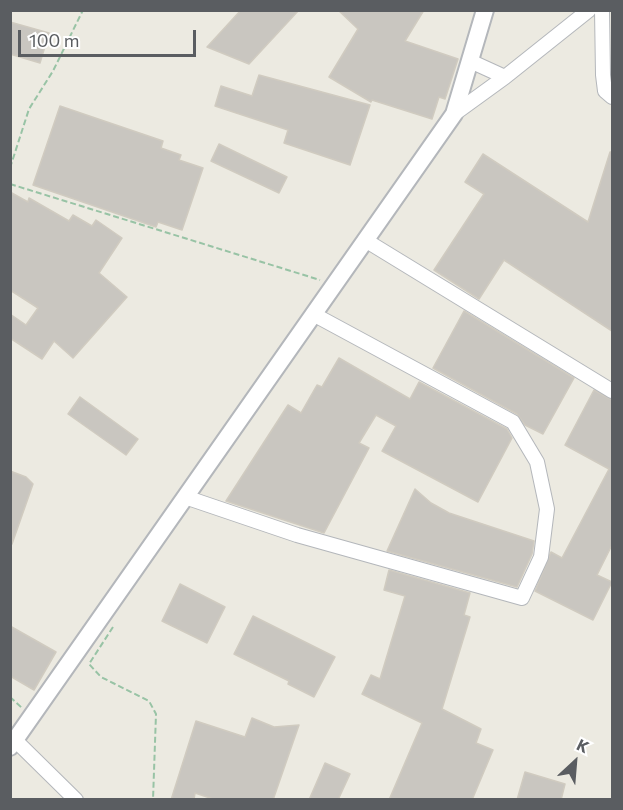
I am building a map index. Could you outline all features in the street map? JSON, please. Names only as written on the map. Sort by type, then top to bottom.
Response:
[{"type":"street","points":[[76,800],[13,744],[454,114],[485,10]]},
{"type":"street","points":[[454,114],[505,77],[589,10]]},
{"type":"street","points":[[602,10],[603,75],[606,91],[612,97]]},
{"type":"street","points":[[470,61],[505,77]]},
{"type":"street","points":[[365,240],[612,391]]},
{"type":"street","points":[[185,497],[297,535],[522,598],[541,557],[547,509],[537,462],[513,422],[314,314]]},
{"type":"path","points":[[10,168],[29,109],[53,71],[82,10]]},
{"type":"path","points":[[10,184],[335,284]]},
{"type":"path","points":[[118,618],[89,664],[101,677],[149,700],[156,714],[153,800]]},
{"type":"building","points":[[241,10],[299,10],[249,64],[207,47]]},
{"type":"building","points":[[338,10],[424,10],[405,41],[458,59],[445,99],[439,97],[432,119],[372,100],[371,102],[329,77],[358,29]]},
{"type":"building","points":[[10,22],[49,33],[40,63],[10,54]]},
{"type":"building","points":[[259,75],[370,105],[350,165],[284,143],[288,130],[215,106],[221,86],[252,96]]},
{"type":"building","points":[[60,106],[163,141],[161,148],[181,155],[179,160],[203,168],[182,230],[158,222],[156,227],[33,185]]},
{"type":"building","points":[[219,144],[287,177],[279,193],[211,161]]},
{"type":"building","points":[[610,152],[612,152],[612,331],[504,260],[479,299],[434,270],[484,194],[465,182],[483,154],[588,222]]},
{"type":"building","points":[[10,192],[28,202],[29,198],[69,221],[73,215],[92,226],[96,220],[122,238],[99,273],[127,297],[73,358],[54,341],[42,359],[10,338],[10,314],[26,325],[38,308],[10,290]]},
{"type":"building","points":[[464,311],[574,378],[543,434],[525,425],[517,414],[433,368]]},
{"type":"building","points":[[339,358],[410,399],[419,382],[507,429],[512,438],[478,502],[382,451],[396,426],[376,415],[359,443],[369,448],[324,533],[226,501],[288,405],[301,413],[317,385],[322,387]]},
{"type":"building","points":[[594,390],[612,400],[612,545],[597,575],[612,582],[593,620],[535,591],[551,552],[562,558],[609,469],[565,445]]},
{"type":"building","points":[[80,397],[138,439],[126,455],[68,414]]},
{"type":"building","points":[[10,471],[26,477],[33,484],[12,544]]},
{"type":"building","points":[[415,489],[431,503],[449,513],[534,541],[532,554],[517,587],[387,551]]},
{"type":"building","points":[[389,570],[470,593],[464,615],[470,617],[442,709],[481,729],[476,743],[493,750],[472,800],[389,800],[422,723],[362,694],[371,675],[380,679],[405,596],[384,590]]},
{"type":"building","points":[[180,584],[225,607],[207,643],[162,621]]},
{"type":"building","points":[[253,616],[335,657],[314,697],[288,684],[289,681],[234,654]]},
{"type":"building","points":[[10,626],[56,652],[34,690],[10,676]]},
{"type":"building","points":[[252,718],[274,727],[299,725],[273,800],[216,800],[195,793],[194,800],[171,800],[196,721],[245,737]]},
{"type":"building","points":[[325,763],[350,774],[338,800],[309,800]]},
{"type":"building","points":[[525,772],[565,784],[561,800],[517,800]]}]
